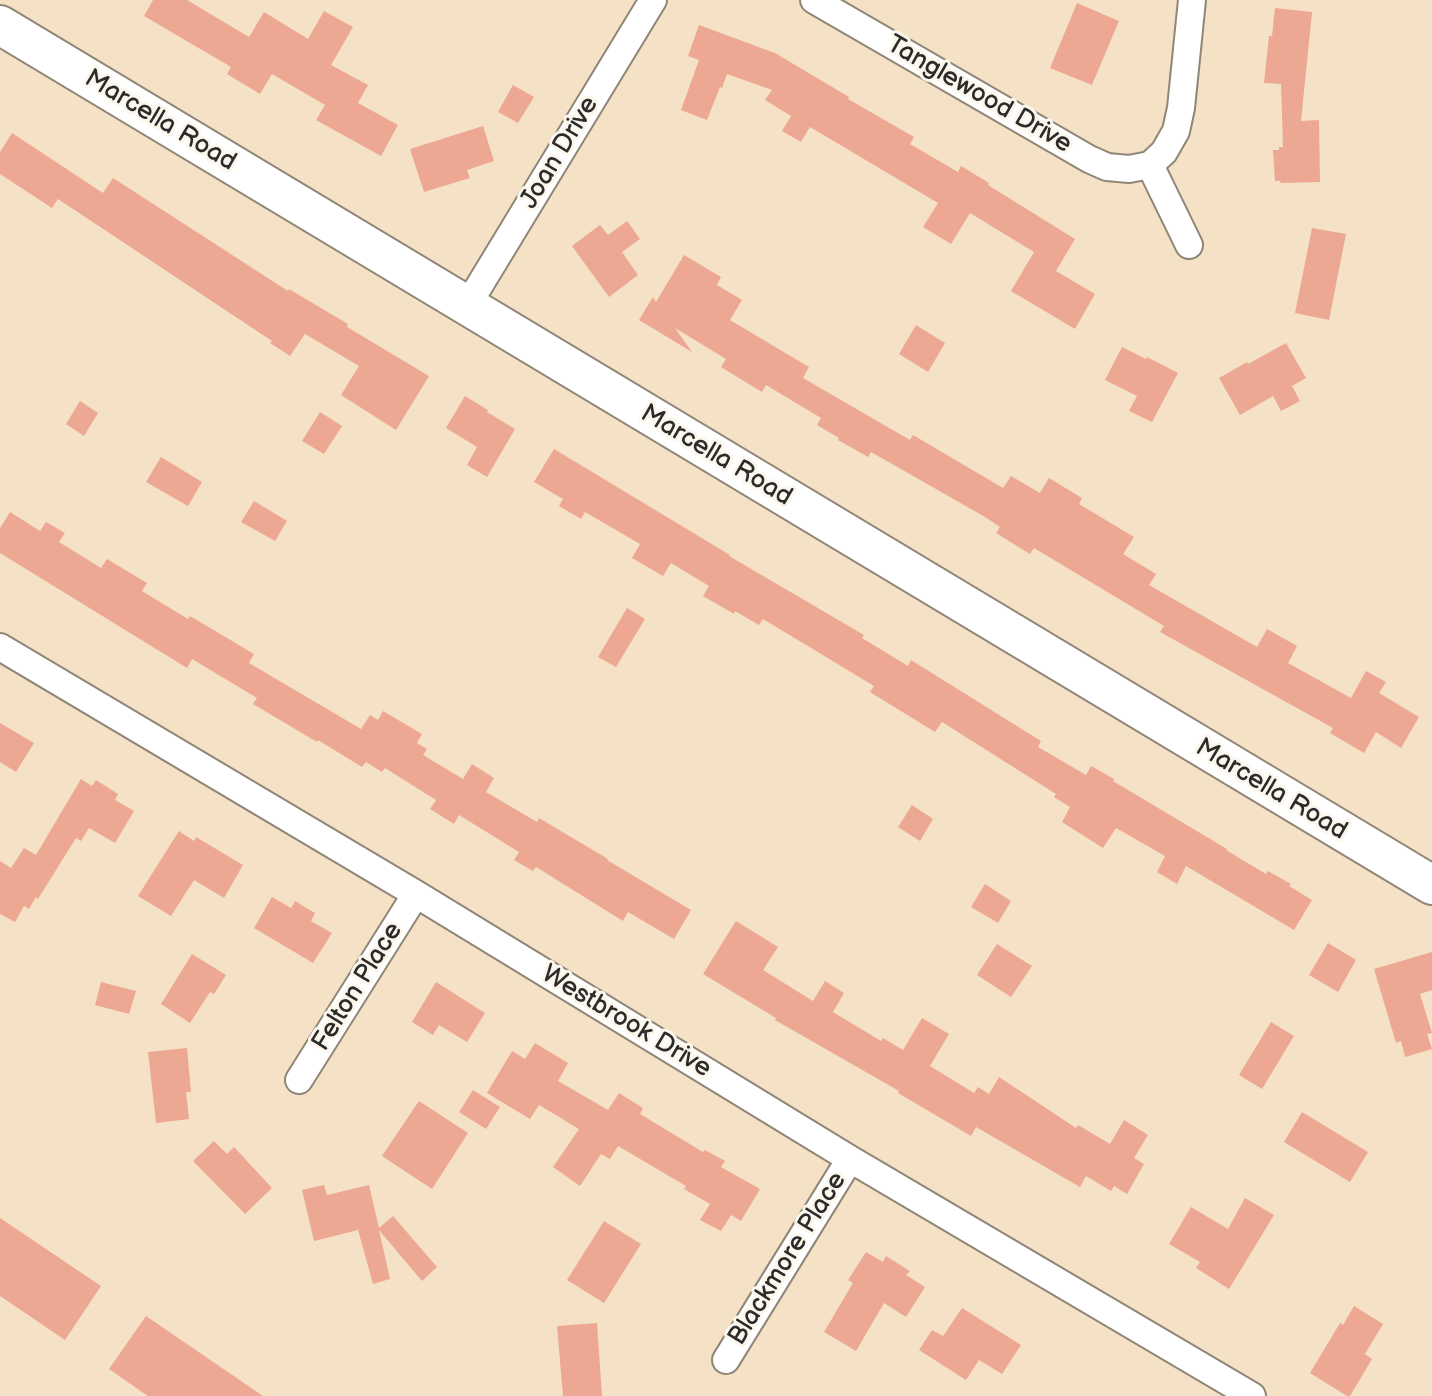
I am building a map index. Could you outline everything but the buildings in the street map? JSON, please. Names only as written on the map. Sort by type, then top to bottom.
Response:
[{"type":"street","name":"Joan Drive","points":[[467,306],[653,0]]},
{"type":"street","name":"Tanglewood Drive","points":[[814,0],[1089,159],[1107,167],[1129,169],[1150,165]]},
{"type":"street","points":[[1189,245],[1150,165],[1164,152],[1176,131],[1192,0]]},
{"type":"street","name":"Marcella Road","points":[[0,25],[1432,885]]},
{"type":"street","name":"Westbrook Drive","points":[[0,647],[416,894],[850,1159],[1252,1396]]},
{"type":"street","name":"Felton Place","points":[[299,1080],[416,894]]},
{"type":"street","name":"Blackmore Place","points":[[726,1360],[850,1159]]}]
